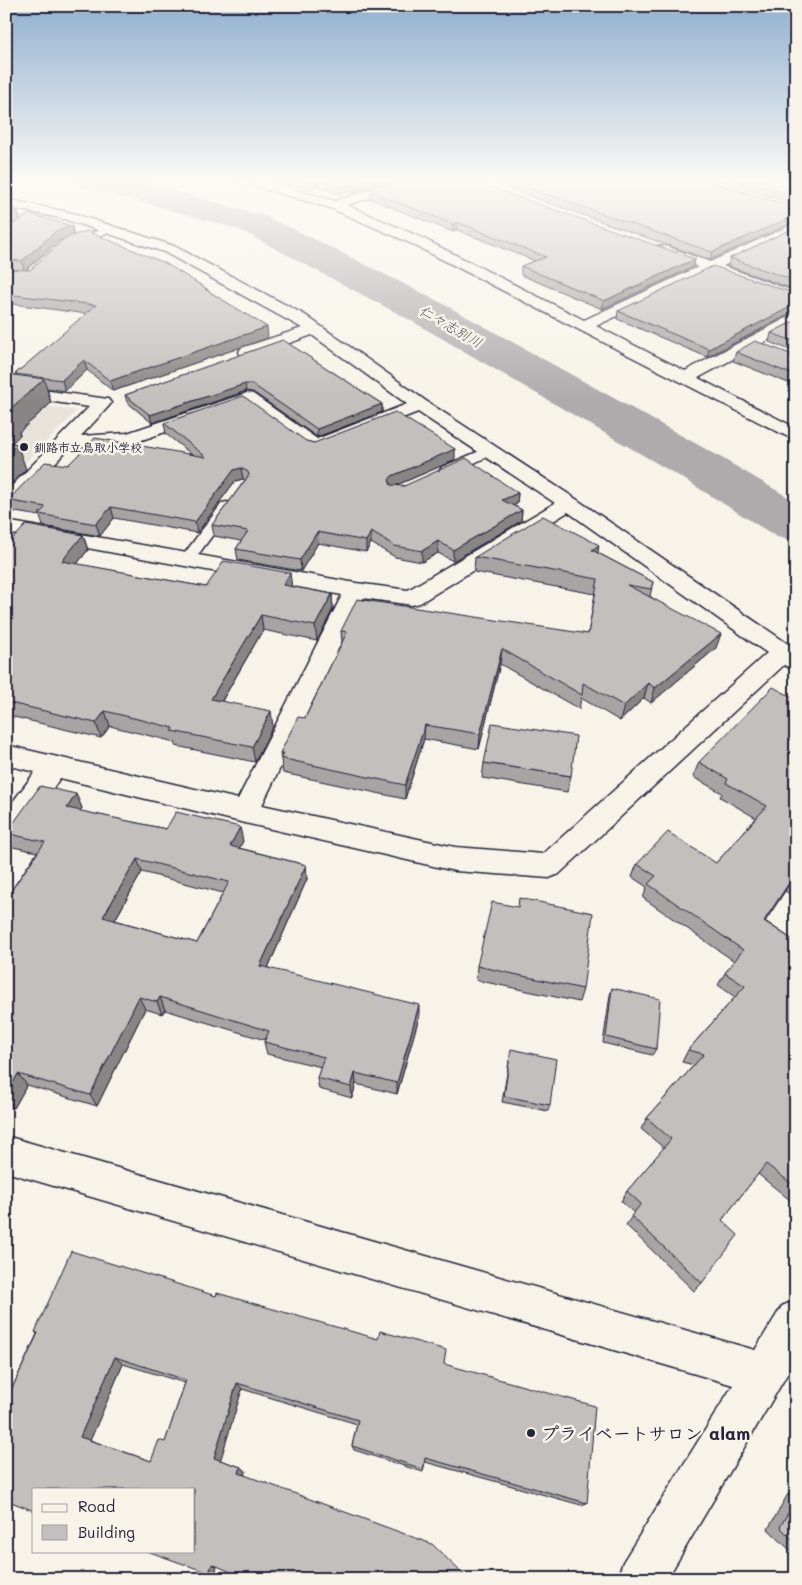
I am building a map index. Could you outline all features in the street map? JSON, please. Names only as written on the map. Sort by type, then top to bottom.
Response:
[{"type":"street","points":[[6,755],[246,812],[454,858],[549,866],[789,657],[569,503],[420,405],[299,318],[176,253]]},
{"type":"street","points":[[440,253],[796,435]]},
{"type":"street","points":[[671,253],[796,297]]},
{"type":"street","points":[[584,326],[740,253]]},
{"type":"street","points":[[685,378],[796,318]]},
{"type":"street","points":[[231,358],[314,329]]},
{"type":"street","points":[[750,342],[768,350]]},
{"type":"street","points":[[6,390],[102,403],[121,397]]},
{"type":"street","points":[[64,444],[129,438],[247,398],[315,446],[420,405]]},
{"type":"street","points":[[6,504],[102,403]]},
{"type":"street","points":[[6,527],[356,590],[412,598],[569,503]]},
{"type":"street","points":[[246,812],[356,590]]},
{"type":"street","points":[[6,833],[54,766]]},
{"type":"street","points":[[6,1154],[763,1373]]},
{"type":"street","points":[[640,1579],[796,1320]]},
{"type":"lane","points":[[435,475],[489,451]]},
{"type":"lane","points":[[187,560],[237,492]]},
{"type":"shaded area","name":"釧路市立鳥取小学校","points":[[6,400],[77,411],[6,482]]},
{"type":"building","points":[[6,253],[31,253],[22,261],[6,260]]},
{"type":"building","points":[[49,253],[141,253],[165,263],[267,327],[110,381],[84,360],[62,380],[15,374],[96,305],[6,294],[6,269],[30,270]]},
{"type":"building","points":[[536,253],[678,253],[695,259],[604,301],[521,266],[546,257]]},
{"type":"building","points":[[741,253],[796,253],[796,281],[730,258]]},
{"type":"building","points":[[713,266],[796,294],[796,304],[709,349],[618,311]]},
{"type":"building","points":[[796,320],[796,342],[771,333]]},
{"type":"building","points":[[283,340],[382,404],[317,429],[252,384],[245,384],[150,415],[125,395]]},
{"type":"building","points":[[755,341],[796,356],[796,376],[736,352]]},
{"type":"building","points":[[6,374],[44,379],[9,410],[12,411],[6,416]]},
{"type":"building","points":[[243,396],[306,441],[314,443],[395,412],[455,449],[392,476],[389,480],[391,485],[404,486],[466,458],[518,493],[502,500],[522,510],[453,550],[438,541],[422,551],[395,546],[371,532],[366,541],[317,532],[300,560],[236,549],[248,531],[212,525],[249,475],[248,472],[241,468],[234,470],[195,522],[111,507],[96,524],[39,514],[46,507],[6,500],[45,462],[68,465],[95,438],[206,457],[164,423]]},
{"type":"building","points":[[6,442],[17,444],[6,455]]},
{"type":"building","points":[[543,516],[599,545],[592,550],[653,582],[651,589],[627,585],[721,634],[655,688],[648,683],[624,706],[583,683],[582,695],[502,649],[480,734],[425,725],[405,785],[280,758],[283,753],[280,753],[298,717],[305,718],[347,632],[341,631],[357,599],[588,634],[598,579],[475,557]]},
{"type":"building","points":[[26,525],[83,535],[62,561],[206,587],[224,561],[290,573],[283,585],[332,594],[315,626],[261,615],[211,699],[271,711],[252,747],[172,731],[174,728],[105,711],[96,723],[6,702],[6,603],[9,599],[6,598],[6,546]]},
{"type":"building","points":[[773,687],[796,699],[796,879],[793,877],[764,921],[796,942],[796,1187],[766,1164],[722,1220],[738,1235],[702,1283],[631,1216],[641,1204],[627,1191],[671,1139],[647,1118],[704,1054],[688,1050],[745,986],[725,973],[743,950],[648,884],[656,876],[637,864],[668,832],[716,863],[767,806],[726,783],[728,779],[699,762]]},
{"type":"building","points":[[492,723],[576,736],[571,776],[484,763]]},
{"type":"building","points":[[40,786],[76,794],[67,808],[166,829],[176,812],[240,827],[230,846],[306,865],[260,966],[419,1005],[397,1083],[355,1073],[351,1087],[317,1078],[324,1057],[264,1042],[269,1031],[160,997],[157,1002],[139,997],[90,1095],[18,1074],[6,1095],[6,898],[45,842],[6,833],[6,830],[10,828]],"holes":[[[137,859],[229,882],[197,943],[103,917]]]},
{"type":"building","points":[[519,898],[593,913],[583,989],[477,966],[492,902],[518,907]]},
{"type":"building","points":[[612,988],[660,999],[656,1049],[606,1037]]},
{"type":"building","points":[[511,1049],[556,1059],[550,1105],[504,1096]]},
{"type":"building","points":[[71,1251],[216,1296],[217,1293],[378,1339],[380,1331],[446,1350],[444,1364],[595,1406],[587,1503],[425,1458],[423,1469],[352,1446],[358,1420],[237,1383],[214,1458],[241,1467],[239,1473],[432,1544],[468,1579],[248,1579],[212,1564],[209,1573],[150,1552],[195,1552],[195,1488],[32,1488],[32,1510],[6,1500],[6,1397],[8,1397],[38,1333],[35,1332]],"holes":[[[115,1357],[186,1380],[165,1442],[159,1440],[151,1461],[80,1437]]]},
{"type":"building","points":[[796,1499],[796,1543],[780,1527]]},
{"type":"waterway","name":"仁々志別川","points":[[312,253],[425,311],[702,468],[796,525]]},
{"type":"place","name":"釧路市立鳥取小学校","points":[[24,447]]},
{"type":"place","name":"プライベートサロン alam","points":[[531,1433]]}]
